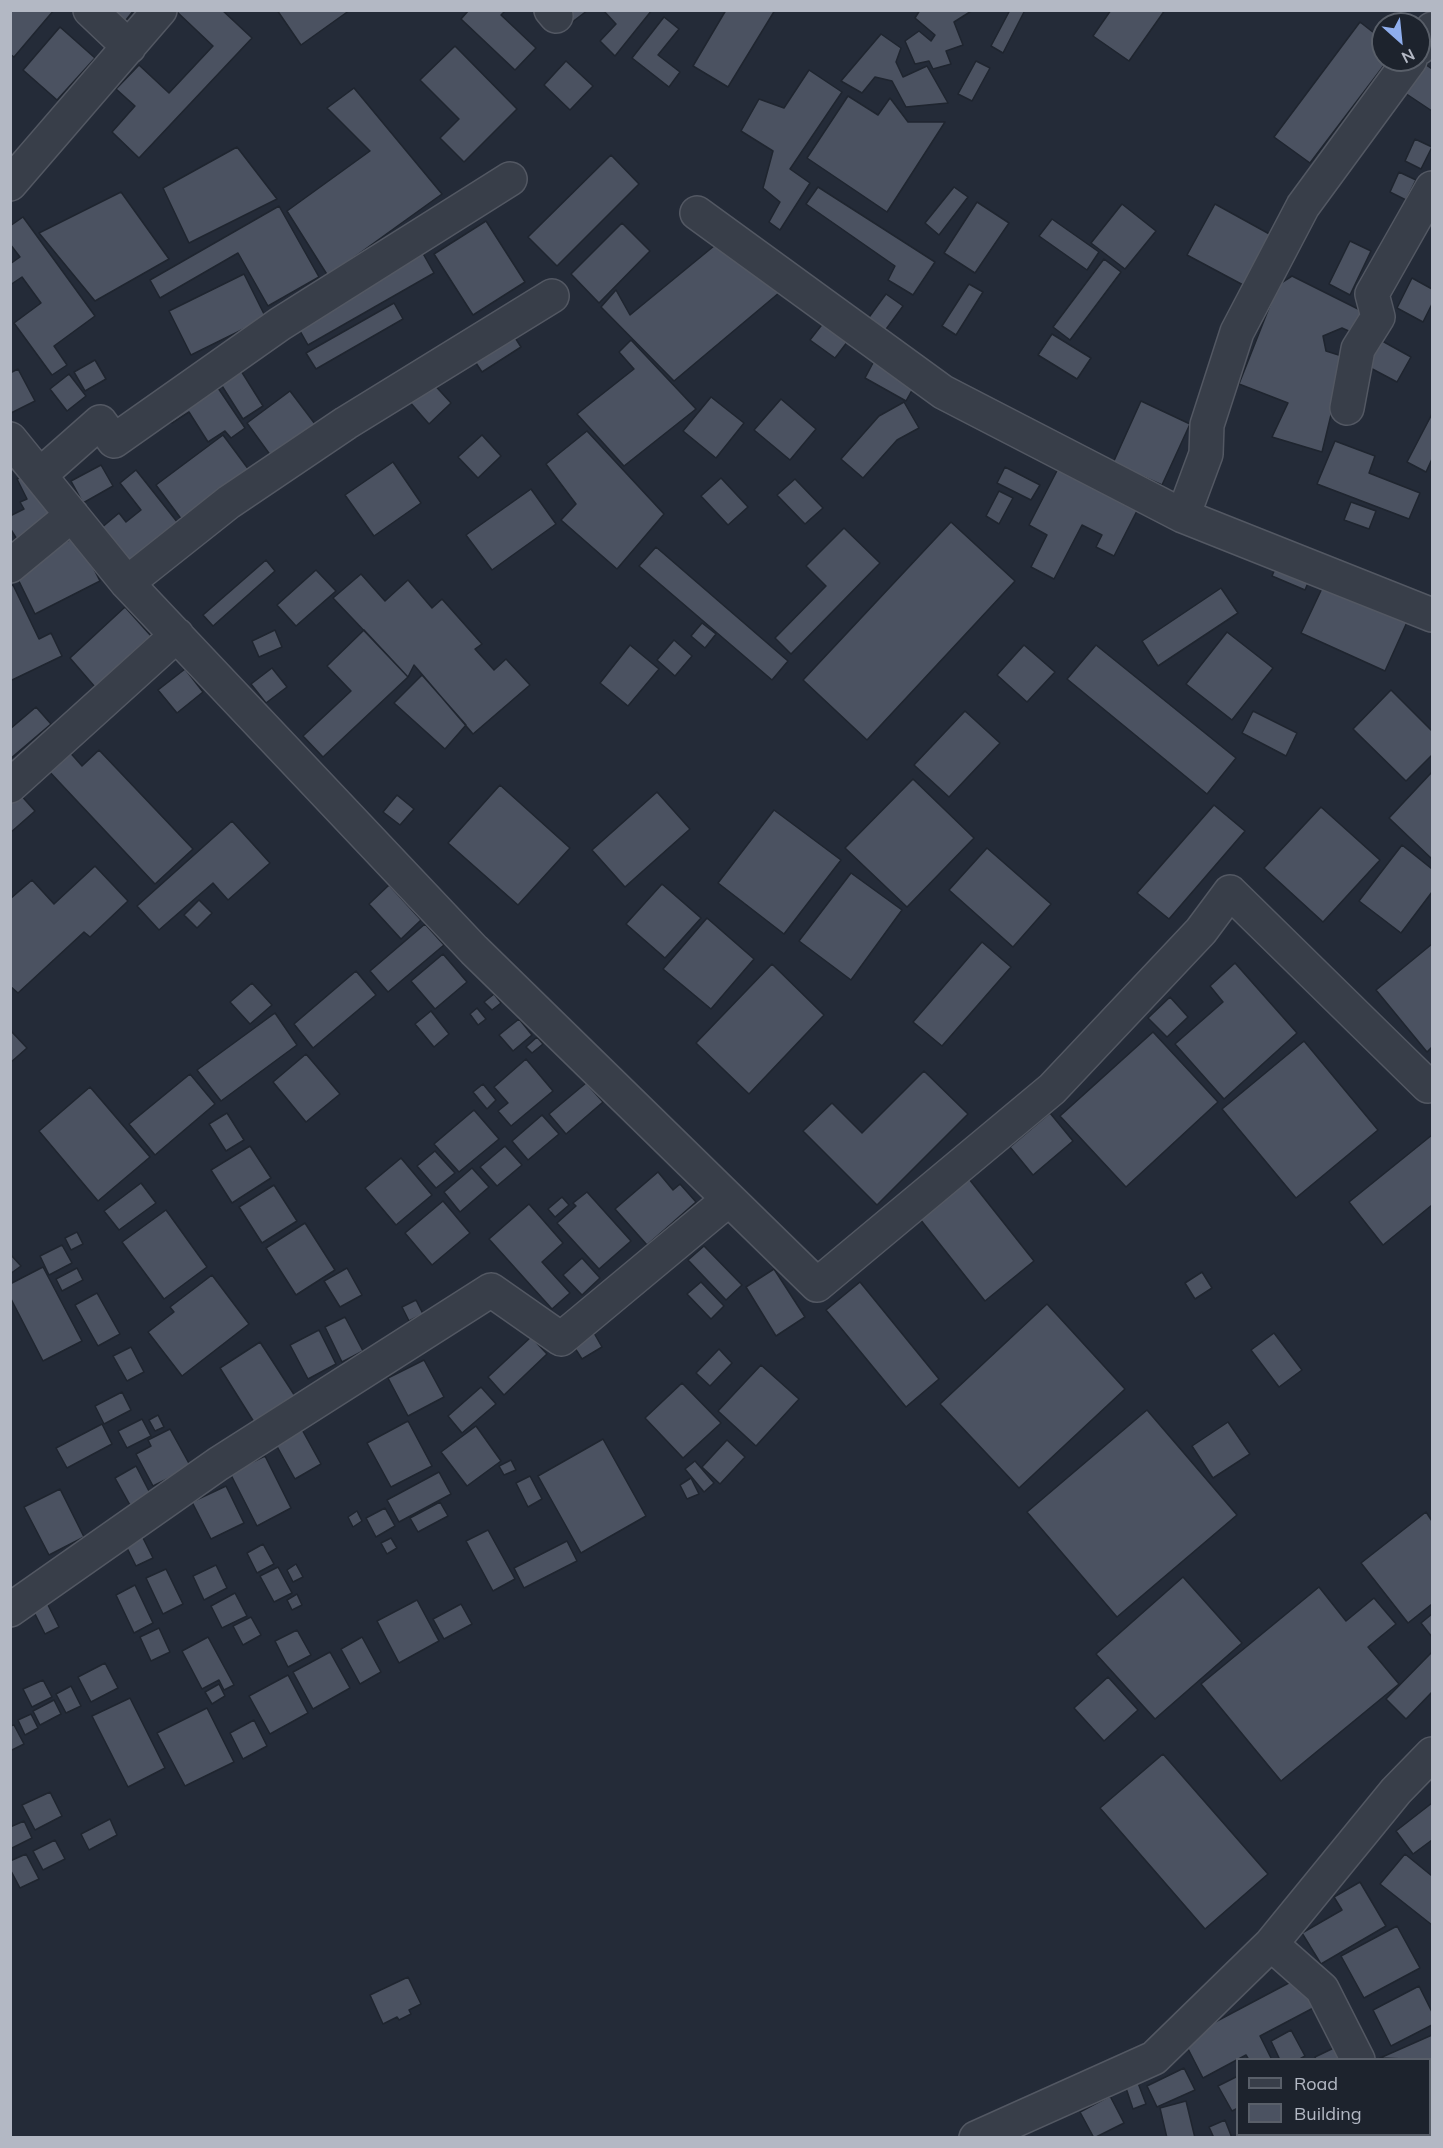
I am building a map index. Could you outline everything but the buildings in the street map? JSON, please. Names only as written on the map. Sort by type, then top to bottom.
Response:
[{"type":"street","points":[[90,10],[129,47]]},
{"type":"street","points":[[10,184],[160,10]]},
{"type":"street","points":[[1420,10],[1432,21]]},
{"type":"street","points":[[1183,516],[1206,454],[1208,425],[1238,332],[1303,206],[1401,72]]},
{"type":"street","points":[[40,475],[100,422],[114,441],[279,324],[510,178]]},
{"type":"street","points":[[1347,408],[1358,349],[1378,317],[1372,294],[1432,188]]},
{"type":"street","points":[[697,213],[943,392],[1183,516],[1432,615]]},
{"type":"street","points":[[128,583],[229,502],[346,423],[552,296]]},
{"type":"street","points":[[10,439],[128,583],[474,950],[817,1285],[1052,1089],[1201,931],[1230,892],[1431,1087]]},
{"type":"street","points":[[10,566],[72,515]]},
{"type":"street","points":[[10,786],[177,635]]},
{"type":"street","points":[[10,1610],[218,1464],[491,1290],[561,1339],[728,1200]]},
{"type":"street","points":[[976,2138],[1154,2058],[1271,1944],[1396,1791],[1432,1754]]},
{"type":"street","points":[[1271,1944],[1322,1989],[1357,2058]]}]
